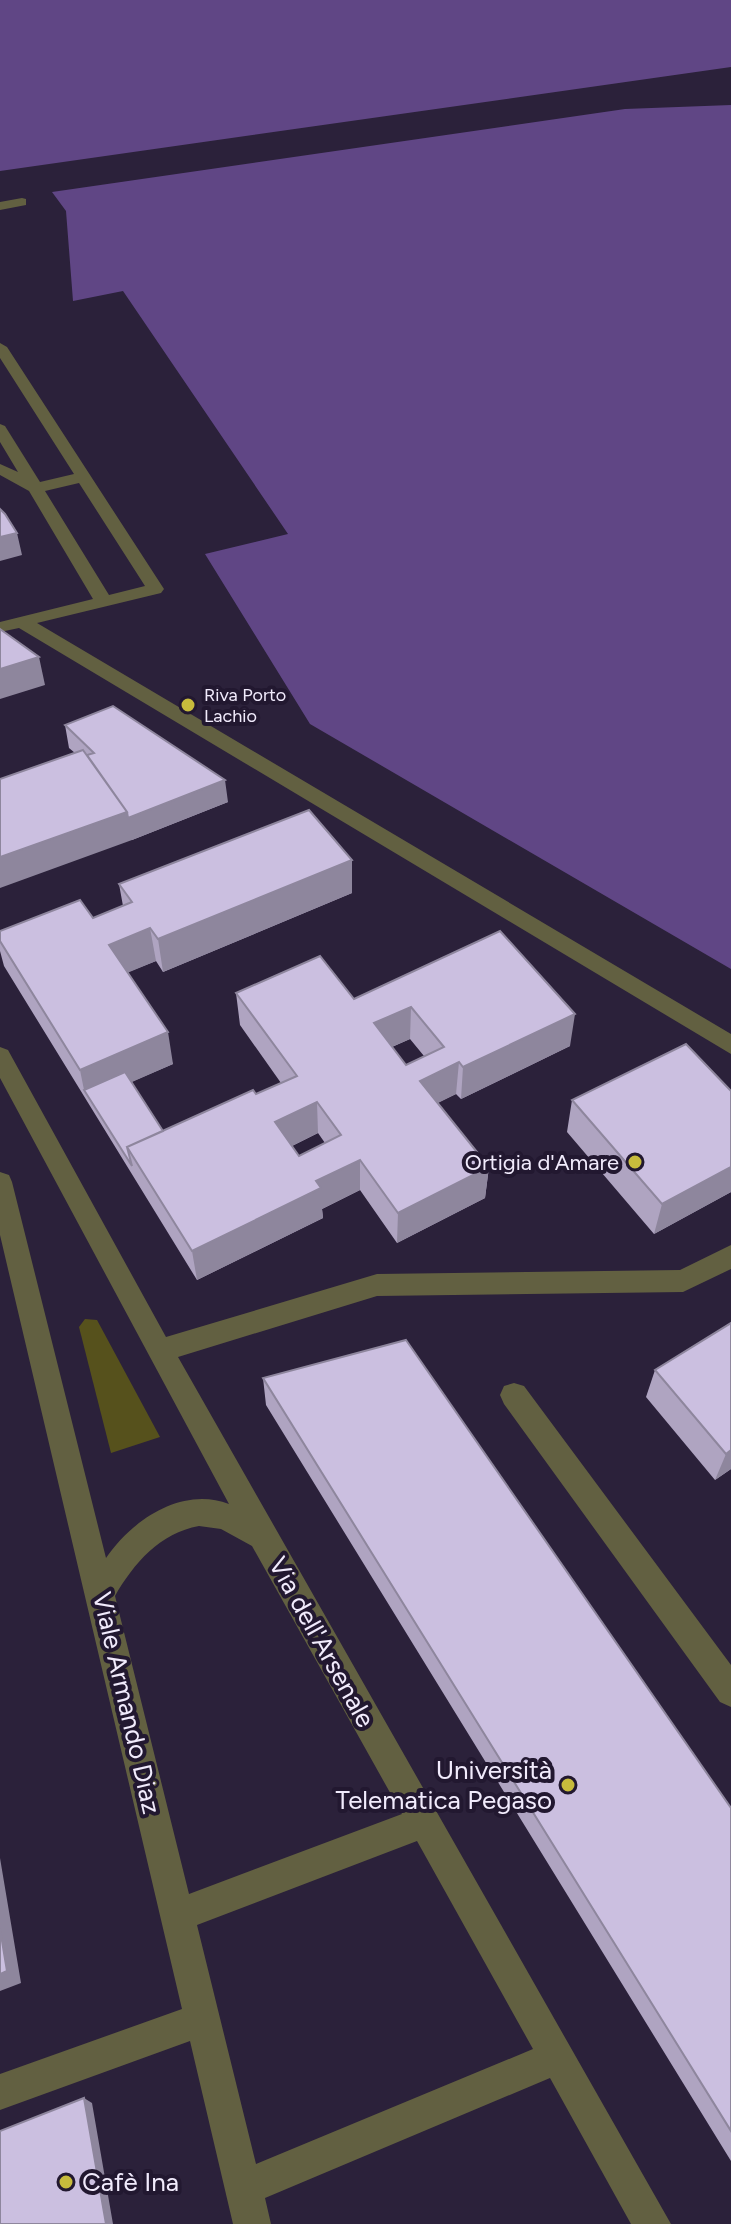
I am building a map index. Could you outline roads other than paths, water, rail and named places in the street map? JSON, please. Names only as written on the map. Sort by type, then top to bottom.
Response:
[{"type":"street","points":[[0,206],[22,202]]},
{"type":"street","points":[[0,347],[155,589],[0,627]]},
{"type":"street","points":[[0,429],[104,602]]},
{"type":"street","points":[[0,469],[35,488],[83,477]]},
{"type":"street","points":[[23,622],[731,1045]]},
{"type":"street","name":"Via dell'Arsenale","points":[[0,1056],[159,1351],[652,2224]]},
{"type":"street","name":"Viale Armando Diaz","points":[[0,1182],[252,2224]]},
{"type":"street","points":[[159,1351],[377,1285],[683,1281],[731,1256]]},
{"type":"street","points":[[514,1395],[731,1691]]},
{"type":"street","points":[[101,1592],[115,1564],[135,1542],[160,1525],[188,1515],[217,1514],[263,1536]]},
{"type":"street","points":[[178,1915],[423,1822]]},
{"type":"street","points":[[0,2092],[203,2019]]},
{"type":"street","points":[[243,2188],[557,2057]]},
{"type":"place","name":"Riva Porto Lachio","points":[[188,705]]},
{"type":"place","name":"Ortigia d'Amare","points":[[635,1162]]},
{"type":"place","name":"Università Telematica Pegaso","points":[[568,1785]]},
{"type":"place","name":"Cafè Ina","points":[[66,2182]]}]
